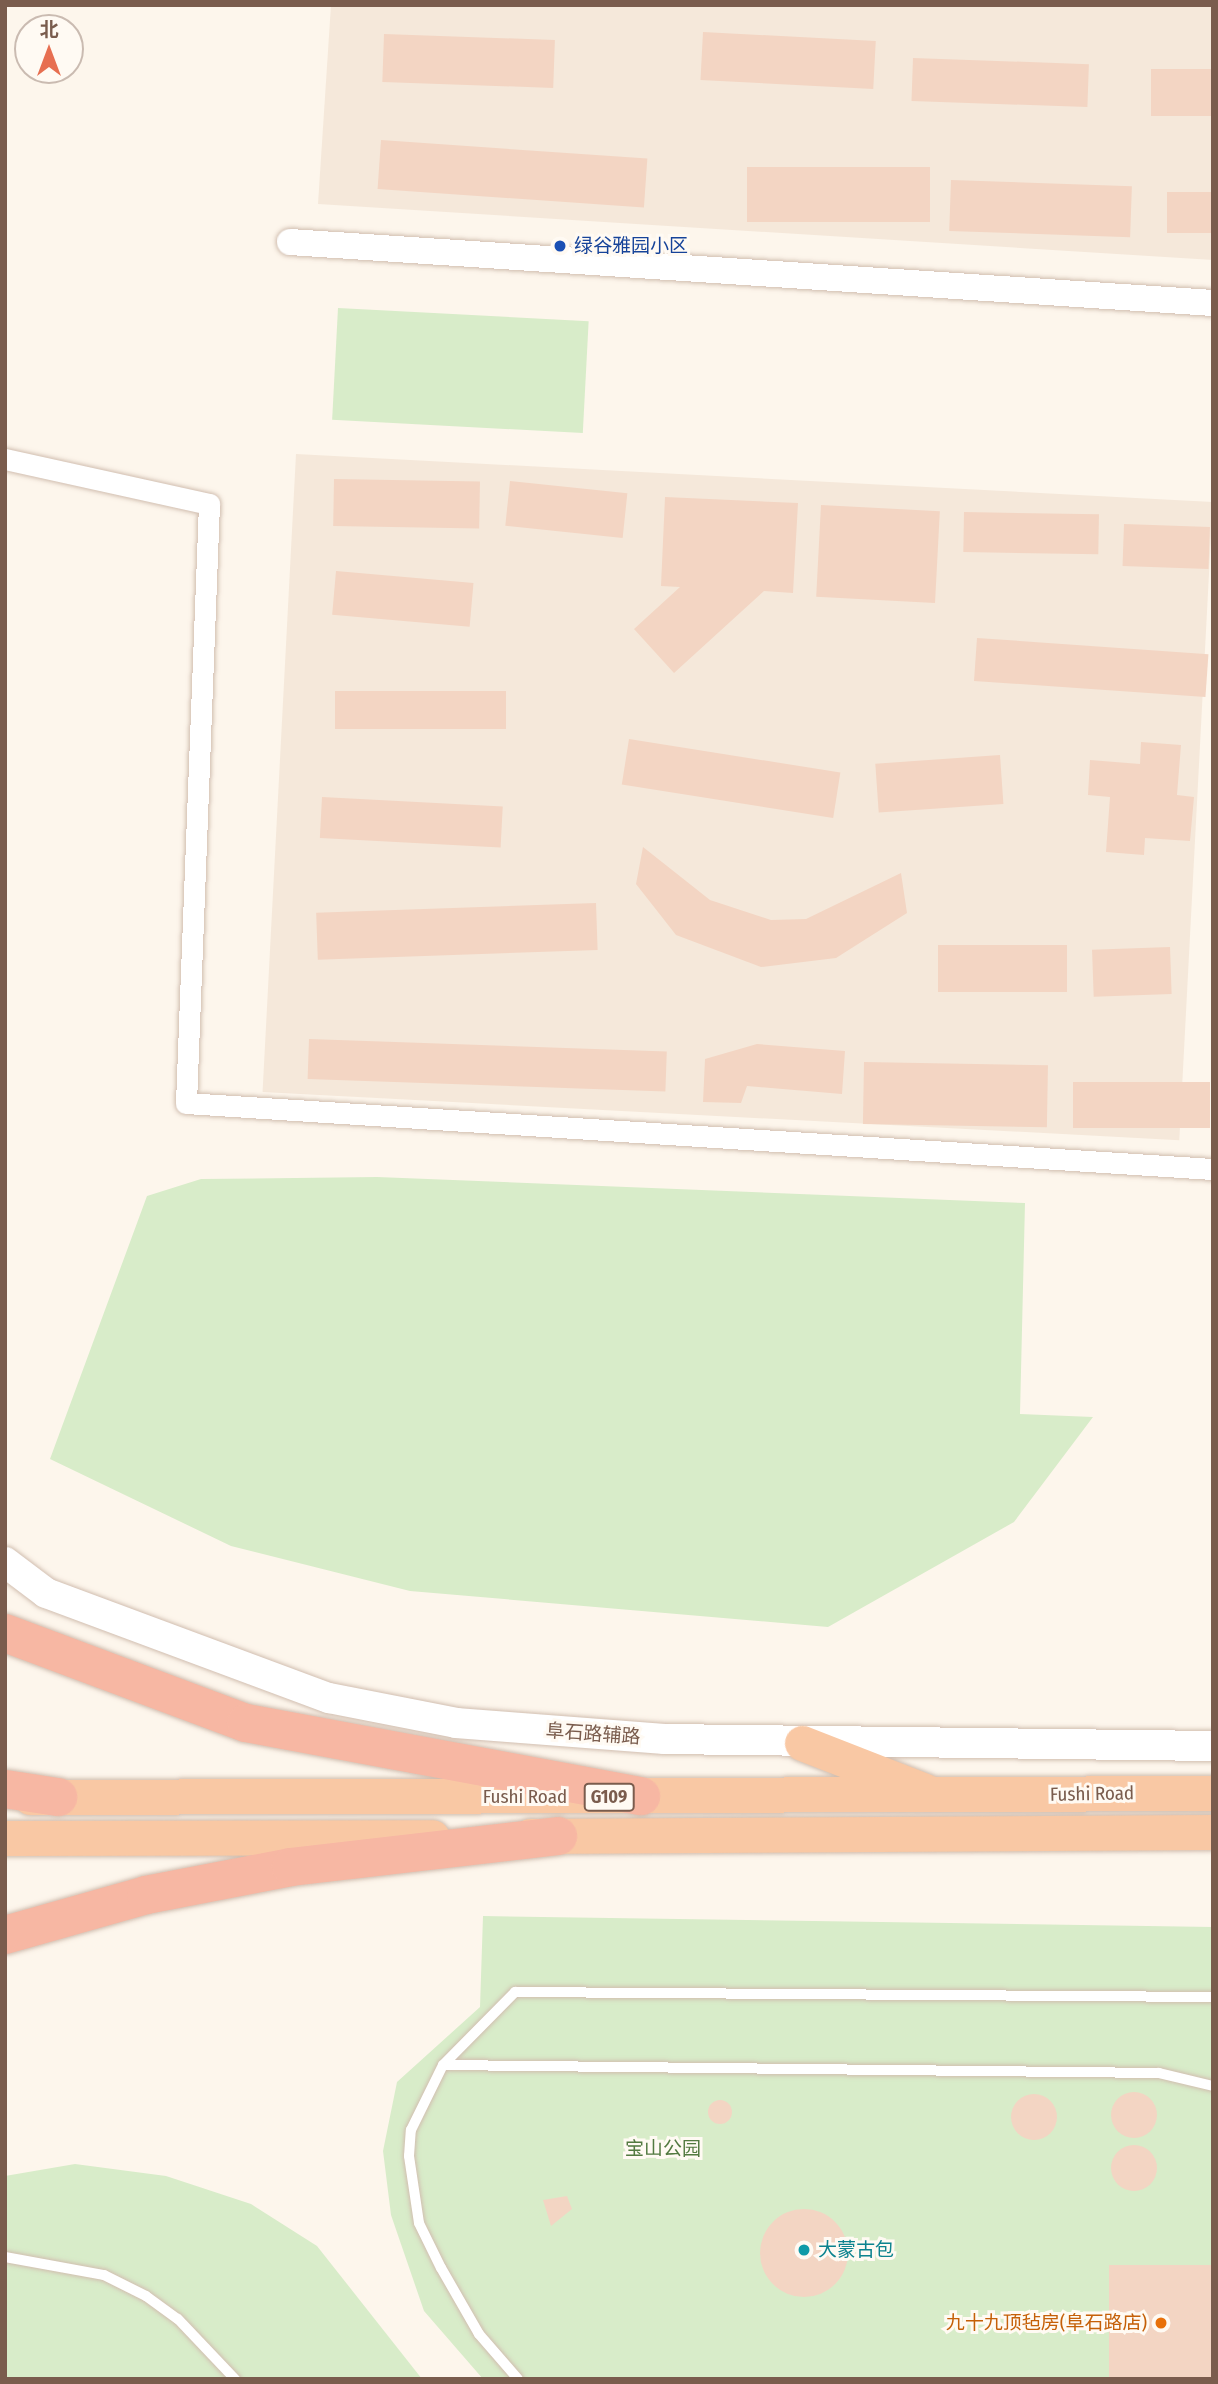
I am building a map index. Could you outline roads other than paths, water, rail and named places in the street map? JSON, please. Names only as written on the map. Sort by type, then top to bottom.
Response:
[{"type":"highway","points":[[5,1633],[246,1723],[641,1797]]},
{"type":"highway","points":[[802,1743],[934,1796]]},
{"type":"highway","points":[[5,1789],[58,1797]]},
{"type":"highway","name":"Fushi Road","points":[[5,1798],[1213,1793]]},
{"type":"highway","name":"Fushi Road","points":[[5,1838],[1213,1832]]},
{"type":"highway","points":[[5,1935],[146,1895],[291,1867],[558,1836]]},
{"type":"main road","name":"阜石路辅路","points":[[5,1562],[46,1593],[329,1698],[456,1723],[802,1743],[1213,1746]]},
{"type":"street","points":[[290,242],[1213,303]]},
{"type":"street","points":[[5,459],[209,503],[186,1103],[1213,1169]]},
{"type":"lane","points":[[518,2379],[479,2334],[419,2223],[411,2185],[411,2130],[443,2065],[515,1992],[1213,1997]]},
{"type":"lane","points":[[443,2065],[1159,2073],[1213,2086]]},
{"type":"lane","points":[[5,2257],[104,2276],[146,2296],[178,2319],[235,2379]]},
{"type":"place","name":"绿谷雅园小区","points":[[560,246]]},
{"type":"place","name":"大蒙古包","points":[[804,2250]]},
{"type":"place","name":"九十九顶毡房(阜石路店)","points":[[1161,2323]]},
{"type":"park label","name":"宝山公园","points":[[663,2149]]}]
